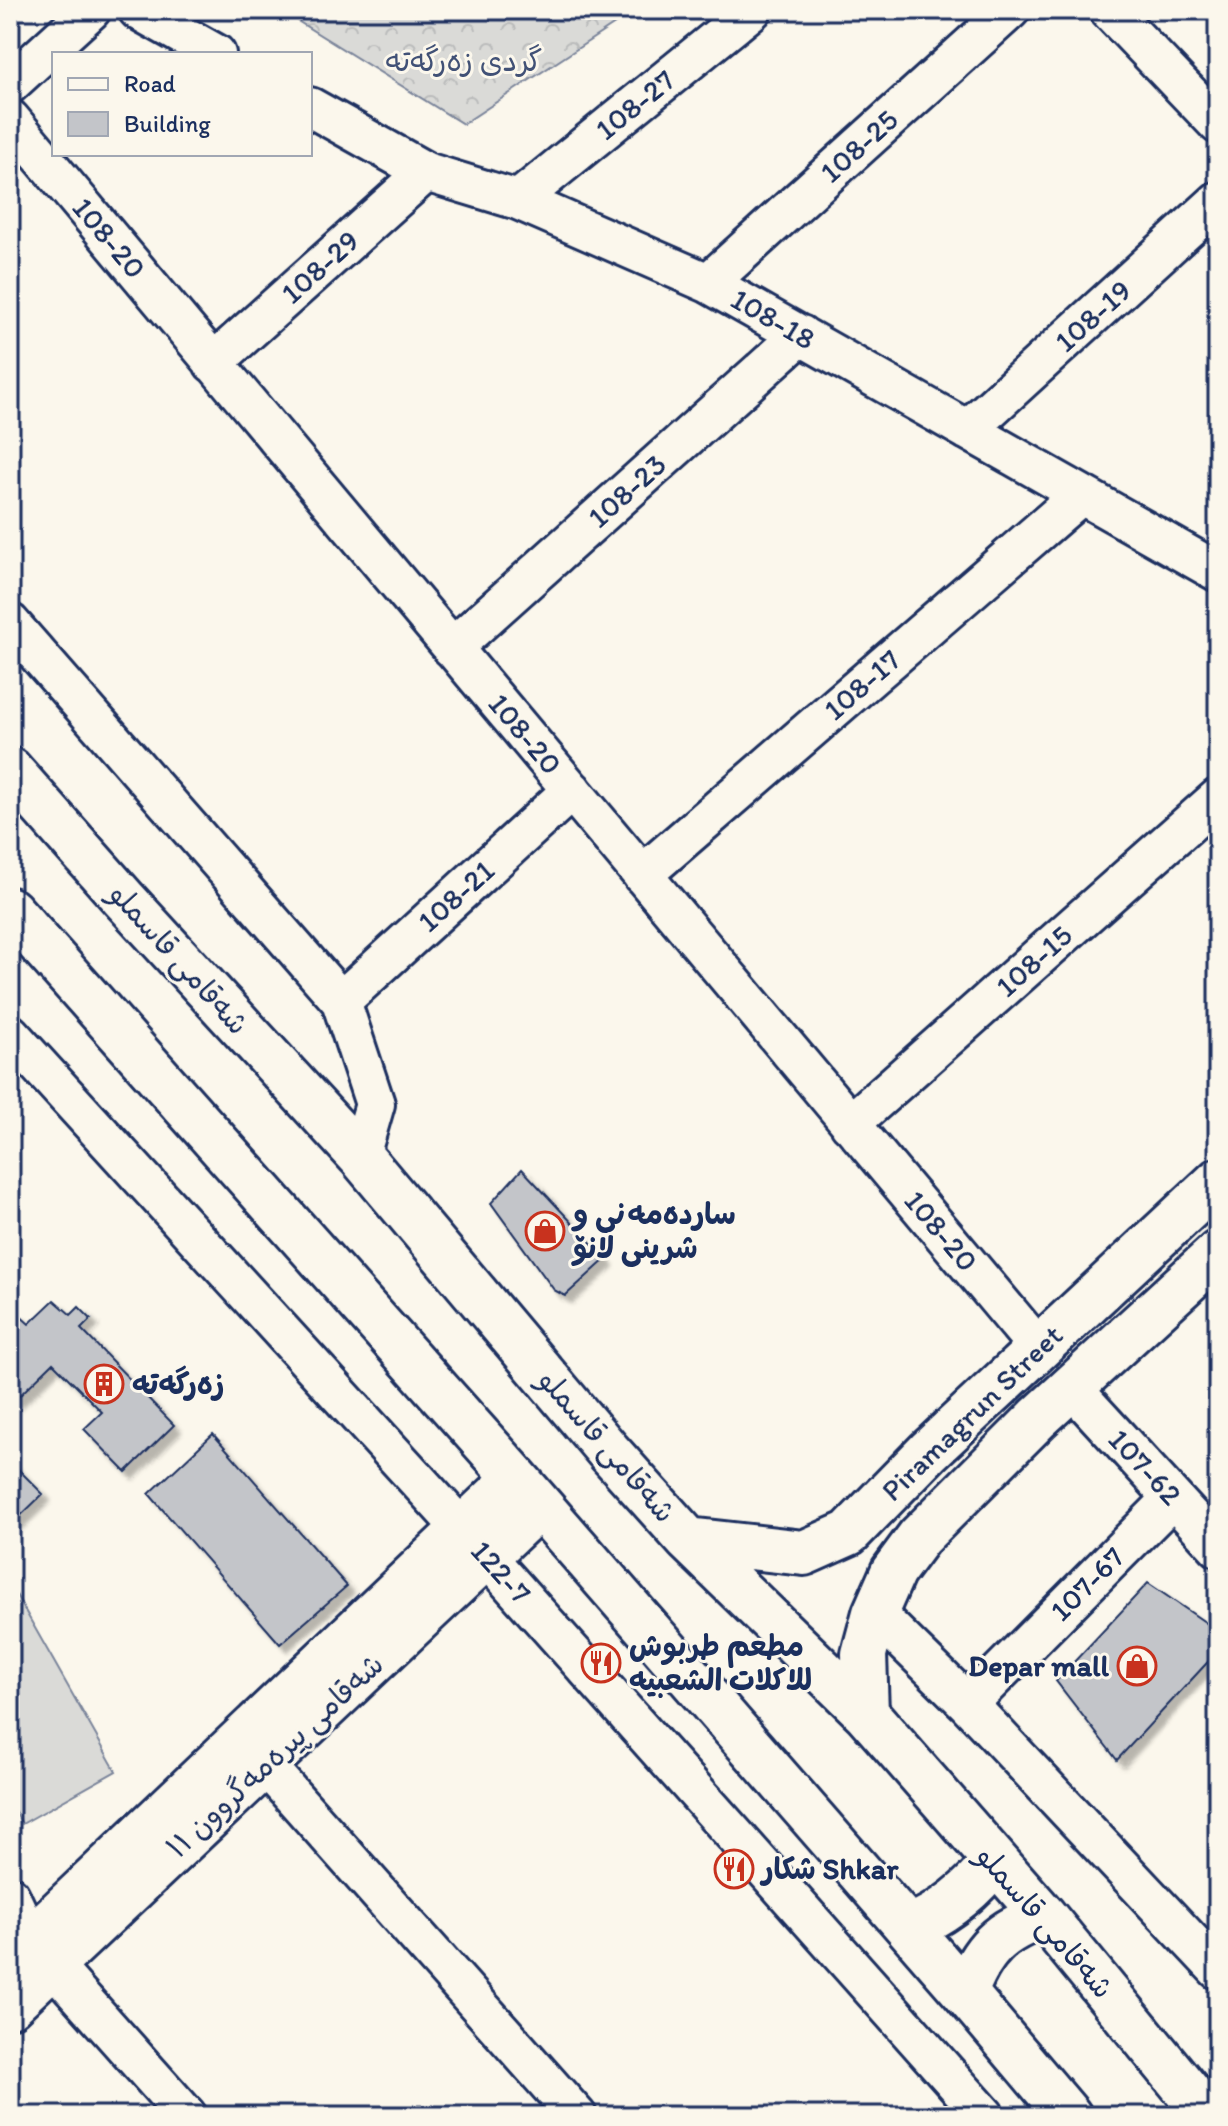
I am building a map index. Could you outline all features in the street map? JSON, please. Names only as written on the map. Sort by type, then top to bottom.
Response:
[{"type":"main road","name":"شەقامی قاسملو","points":[[10,770],[360,1156],[609,1452],[688,1540],[866,1713],[1044,1916],[1208,2116]]},
{"type":"main road","points":[[10,910],[528,1492],[1069,2116]]},
{"type":"main road","name":"Piramagrun Street","points":[[688,1540],[804,1553],[849,1533],[929,1451],[1218,1181]]},
{"type":"main road","name":"Piramagrun Street","points":[[866,1713],[864,1654],[875,1613],[893,1572],[919,1537],[1072,1388],[1218,1253]]},
{"type":"main road","name":"شەقامی پیرەمەگروون ١١","points":[[10,2005],[31,1955],[528,1492]]},
{"type":"main road","name":"شەقامی پیرەمەگروون ١١","points":[[31,1955],[265,1765],[474,1542]]},
{"type":"main road","points":[[909,1928],[947,1908],[981,1879],[994,1862]]},
{"type":"main road","points":[[965,1993],[981,1957],[994,1943],[1008,1931],[1044,1916]]},
{"type":"street","points":[[10,84],[91,10]]},
{"type":"street","points":[[138,10],[212,52]]},
{"type":"street","name":"108-27","points":[[518,200],[752,10]]},
{"type":"street","name":"108-25","points":[[708,283],[1010,10]]},
{"type":"street","points":[[1109,10],[1218,124]]},
{"type":"street","name":"108-18","points":[[312,108],[426,172],[518,200],[708,283],[1218,572]]},
{"type":"street","name":"108-20","points":[[10,119],[1040,1350]]},
{"type":"street","name":"108-29","points":[[213,363],[426,172]]},
{"type":"street","name":"108-19","points":[[967,430],[1218,201]]},
{"type":"street","name":"108-23","points":[[452,648],[801,335]]},
{"type":"street","name":"108-17","points":[[642,875],[1081,495]]},
{"type":"street","points":[[10,623],[341,1001],[375,1104],[360,1156]]},
{"type":"street","name":"108-21","points":[[341,1001],[572,790]]},
{"type":"street","name":"108-15","points":[[850,1124],[1218,798]]},
{"type":"street","name":"122-7","points":[[10,1034],[474,1542],[985,2116]]},
{"type":"street","name":"107-62","points":[[1072,1388],[1218,1547]]},
{"type":"street","name":"107-67","points":[[968,1704],[1173,1498]]},
{"type":"street","points":[[875,1613],[968,1704],[1218,1970]]},
{"type":"street","points":[[265,1765],[577,2116]]},
{"type":"street","points":[[10,1896],[31,1955],[187,2116]]},
{"type":"green space","name":"گردی زەرگەتە","points":[[280,10],[636,10],[463,124]]},
{"type":"green space","points":[[10,1584],[116,1771],[22,1824],[10,1803]]},
{"type":"building","name":"ساردەمەنی و شرینی لانۆ","points":[[522,1169],[606,1259],[565,1296],[554,1290],[491,1203]]},
{"type":"building","name":"زەرگەتە","points":[[54,1300],[71,1315],[79,1307],[91,1319],[81,1329],[174,1425],[126,1472],[84,1429],[102,1412],[53,1363],[10,1405],[10,1320],[17,1313],[29,1324]]},
{"type":"building","points":[[213,1434],[347,1586],[280,1644],[149,1494]]},
{"type":"building","points":[[10,1461],[43,1494],[10,1526]]},
{"type":"building","name":"Depar mall","points":[[1148,1583],[1218,1631],[1218,1651],[1117,1760],[1056,1681]]},
{"type":"place","name":"ساردەمەنی و شرینی لانۆ","points":[[545,1231]]},
{"type":"place","name":"زەرگەتە","points":[[104,1384]]},
{"type":"place","name":"مطعم طربوش للاكلات الشعبيه","points":[[601,1663]]},
{"type":"place","name":"Depar mall","points":[[1137,1666]]},
{"type":"place","name":"شکار Shkar","points":[[734,1869]]}]
